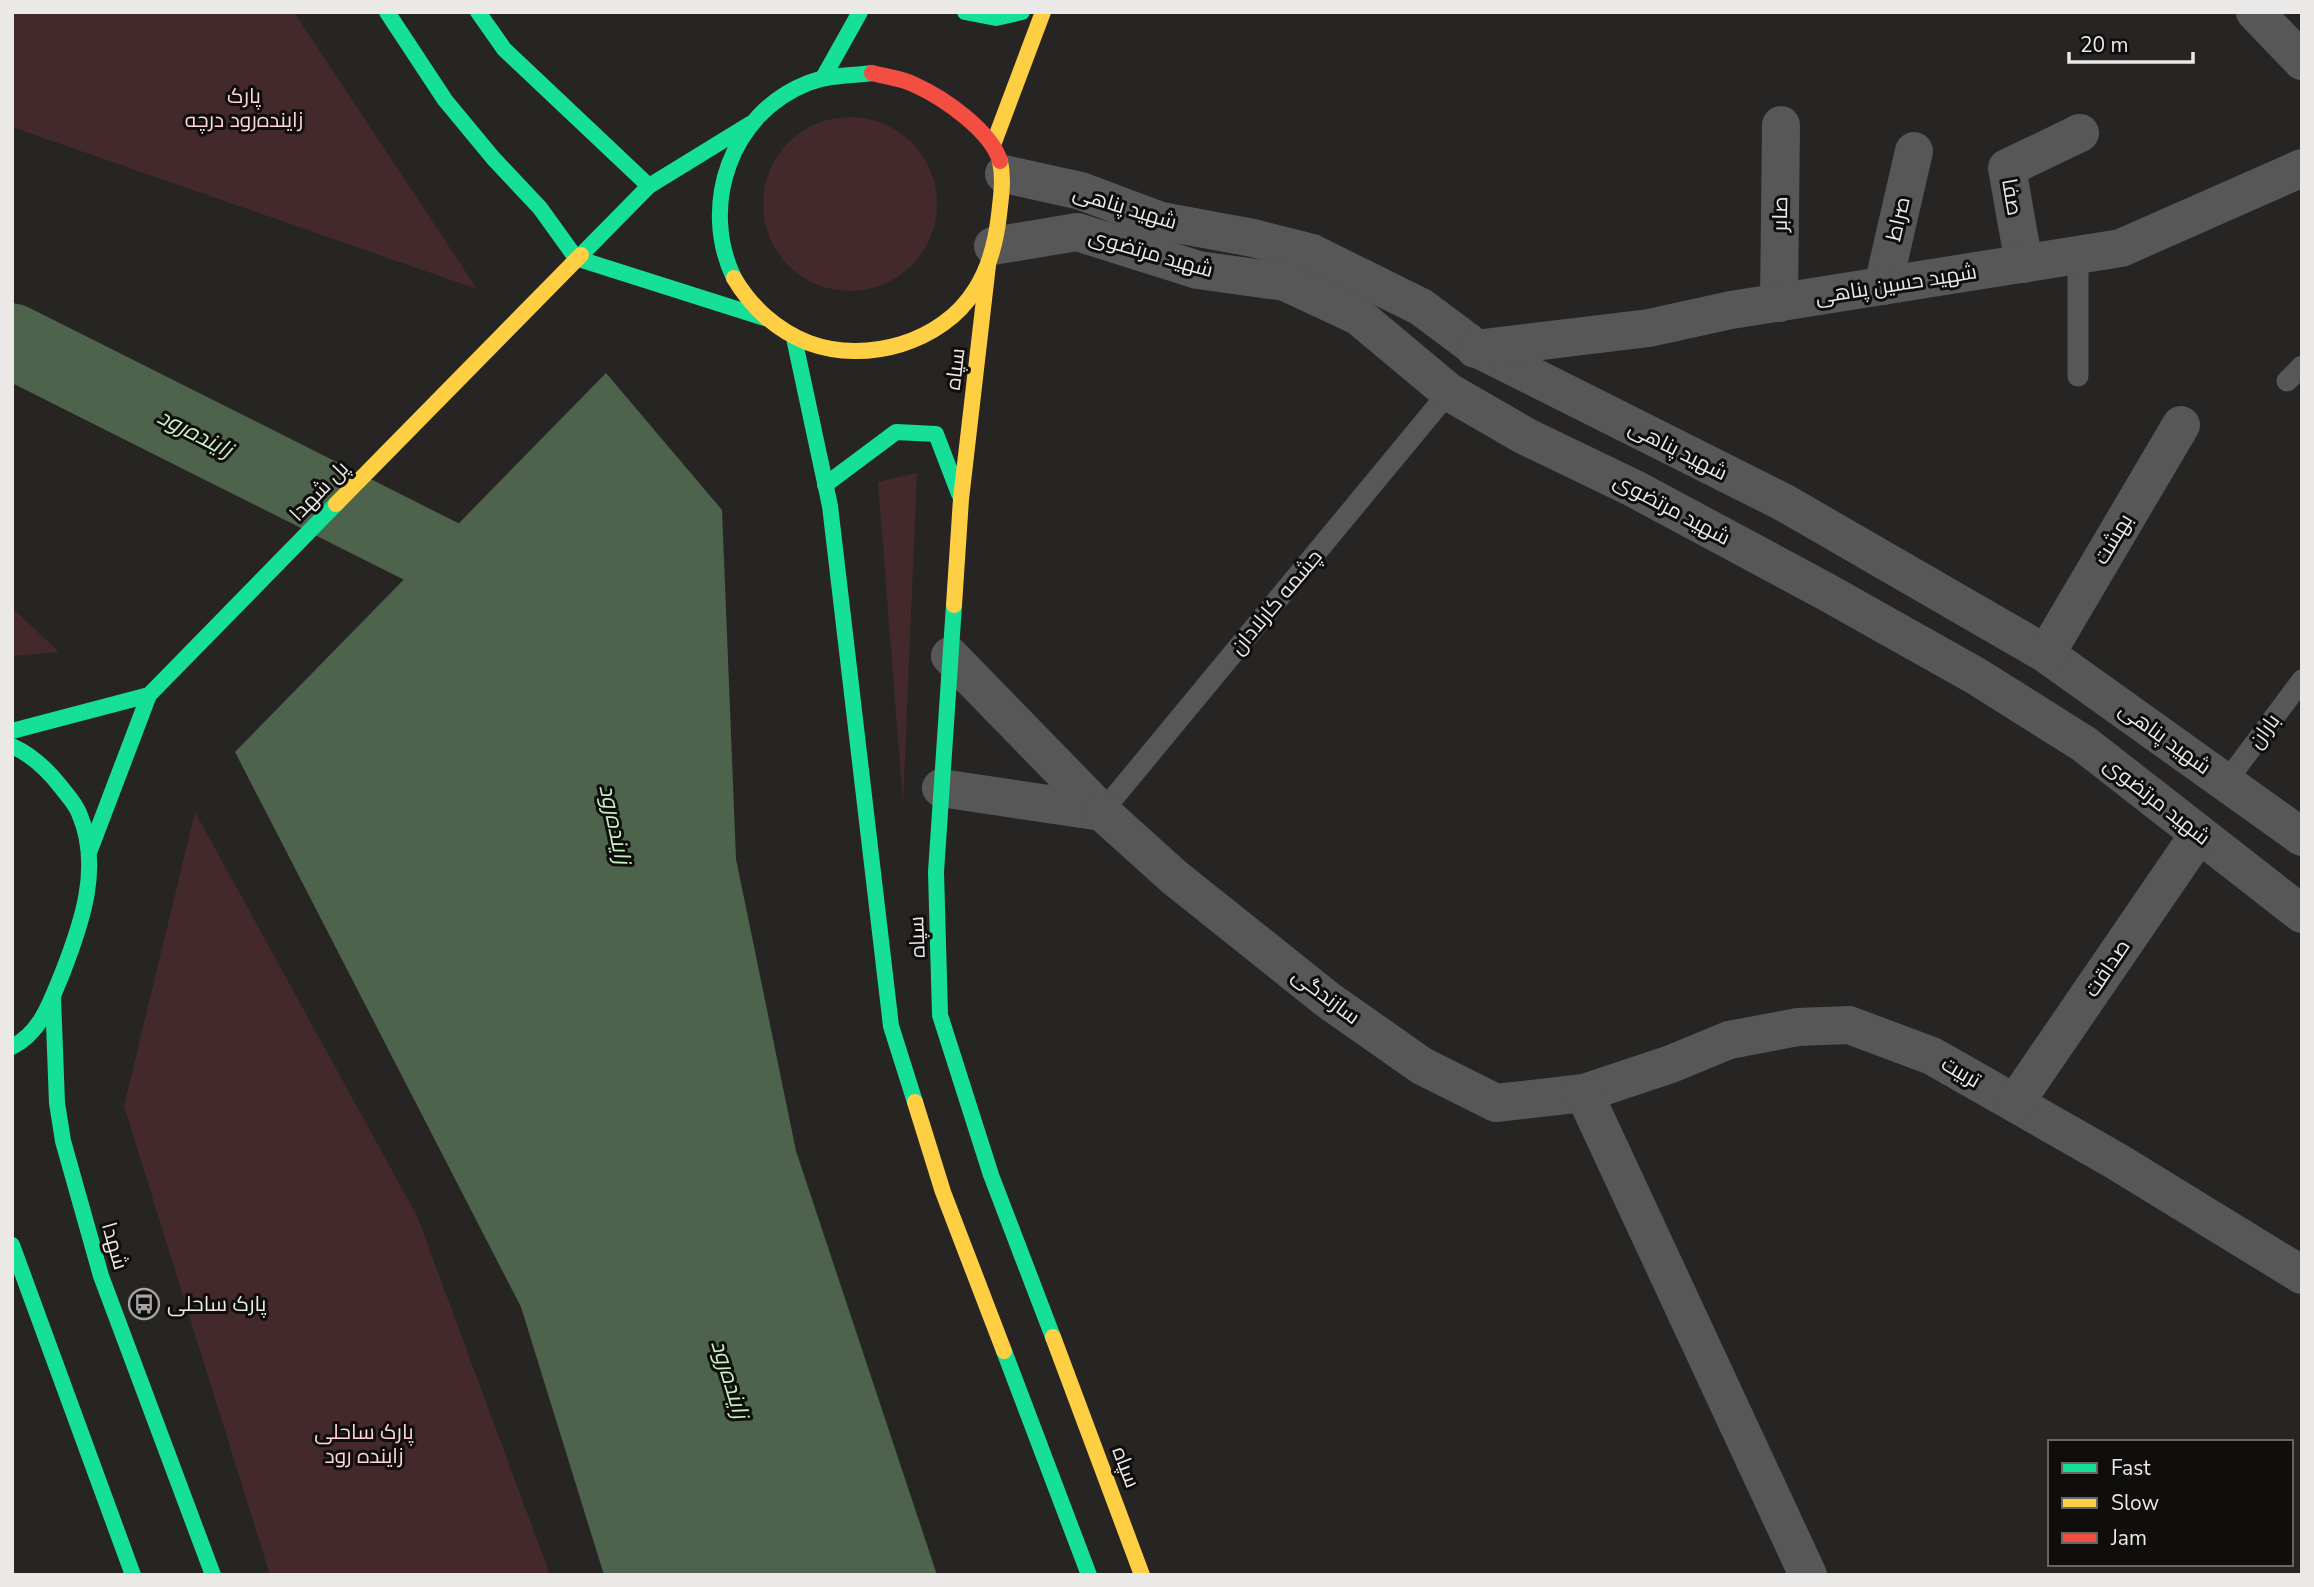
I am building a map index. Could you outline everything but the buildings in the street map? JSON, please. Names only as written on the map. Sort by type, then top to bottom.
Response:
[{"type":"main road","points":[[387,12],[445,100],[493,158],[540,208],[576,258],[765,318]]},
{"type":"main road","points":[[478,12],[504,49],[649,186]]},
{"type":"main road","points":[[823,78],[860,12]]},
{"type":"main road","points":[[965,12],[996,18],[1022,12]]},
{"type":"main road","points":[[998,159],[955,110],[917,85],[872,73],[823,78],[785,94],[750,124],[731,154],[720,188],[718,225],[726,260],[741,291],[765,318],[794,338],[830,350],[869,353],[906,344],[941,326],[969,299],[991,256],[998,228],[998,159],[1043,12]]},
{"type":"main road","name":"پل شهدا","points":[[149,695],[649,186],[750,124]]},
{"type":"main road","name":"سپاه","points":[[991,256],[961,499],[941,788],[936,872],[940,1015],[991,1175],[1143,1575]]},
{"type":"main road","name":"سپاه","points":[[794,338],[830,506],[891,1026],[943,1192],[1089,1575]]},
{"type":"main road","points":[[825,485],[896,432],[936,434],[961,499]]},
{"type":"main road","points":[[12,731],[149,695]]},
{"type":"main road","points":[[12,1046],[21,1043],[39,1027],[76,939],[88,896],[90,850],[149,695]]},
{"type":"main road","points":[[12,746],[23,750],[54,777],[79,812],[90,850]]},
{"type":"main road","name":"شهدا","points":[[53,997],[57,1103],[71,1168],[101,1276],[214,1575]]},
{"type":"main road","points":[[12,1245],[133,1575]]},
{"type":"street","points":[[2255,12],[2302,61]]},
{"type":"street","name":"صابر","points":[[1779,303],[1782,125]]},
{"type":"street","name":"صفا","points":[[2024,264],[2007,168],[2080,133]]},
{"type":"street","name":"صراط","points":[[1883,286],[1914,151]]},
{"type":"street","name":"شهید پناهی","points":[[998,159],[1161,221],[1253,238],[1312,253],[1421,307],[1476,348],[1783,502],[2046,654],[2302,836]]},
{"type":"street","name":"شهید حسین پناهی","points":[[1476,348],[1649,328],[1731,310],[2121,248],[2302,168]]},
{"type":"street","points":[[1065,234],[1061,221],[1063,208],[1070,197],[1081,191]]},
{"type":"street","name":"شهيد مرتضوی","points":[[991,256],[1077,232],[1198,270],[1285,282],[1358,316],[1449,392],[1525,436],[1633,488],[1812,584],[1976,676],[2084,744],[2302,914]]},
{"type":"street","points":[[1449,392],[1476,348]]},
{"type":"street","name":"بهشت","points":[[2046,654],[2181,425]]},
{"type":"street","name":"سازندگی","points":[[950,656],[1102,812],[1174,877],[1328,1000],[1422,1066],[1496,1103],[1584,1093]]},
{"type":"street","points":[[941,788],[1102,812]]},
{"type":"street","name":"صداقت","points":[[2015,1103],[2200,834]]},
{"type":"street","name":"تربیت","points":[[1584,1093],[1729,1040],[1798,1027],[1849,1025],[1932,1056],[2116,1161],[2302,1275]]},
{"type":"street","points":[[1584,1093],[1808,1575]]},
{"type":"lane","points":[[2078,255],[2078,376]]},
{"type":"lane","name":"چشمه کارلادان","points":[[1102,812],[1449,392]]},
{"type":"lane","name":"باران","points":[[2227,782],[2302,680]]},
{"type":"green space","name":"پارک زاینده‌رود درچه","points":[[12,12],[294,12],[477,289],[12,127]]},
{"type":"green space","points":[[850,117],[883,124],[911,143],[930,171],[937,204],[930,237],[911,265],[883,284],[850,291],[817,284],[789,265],[770,237],[763,204],[770,171],[789,143],[817,124]]},
{"type":"green space","points":[[917,473],[903,803],[878,482]]},
{"type":"green space","points":[[12,608],[59,652],[12,656]]},
{"type":"green space","name":"پارک ساحلی زاینده رود","points":[[195,812],[417,1216],[550,1575],[270,1575],[124,1106]]},
{"type":"water","points":[[606,373],[722,510],[736,859],[796,1151],[937,1575],[604,1575],[521,1307],[235,752]]},
{"type":"waterway","name":"زاینده‌رود","points":[[12,341],[510,591],[516,604]]},
{"type":"traffic: fast","points":[[387,12],[445,100],[493,158],[540,208],[576,258],[765,318]]},
{"type":"traffic: fast","points":[[478,12],[504,49],[649,186]]},
{"type":"traffic: fast","points":[[823,78],[860,12]]},
{"type":"traffic: fast","points":[[965,12],[996,18],[1022,12]]},
{"type":"traffic: fast","points":[[734,278],[724,250],[720,221],[722,192],[729,164],[742,139],[759,116],[781,97],[808,83],[831,77],[872,73]]},
{"type":"traffic: fast","points":[[581,255],[649,186],[750,124]]},
{"type":"traffic: fast","points":[[794,338],[830,506],[891,1026],[915,1102]]},
{"type":"traffic: fast","points":[[825,485],[896,432],[936,434],[959,494]]},
{"type":"traffic: fast","points":[[90,850],[149,695],[336,504]]},
{"type":"traffic: fast","points":[[954,605],[936,872],[940,1015],[991,1175],[1053,1337]]},
{"type":"traffic: fast","points":[[12,731],[149,695]]},
{"type":"traffic: fast","points":[[12,746],[45,768],[75,806],[86,833],[89,853],[87,894],[82,915],[53,996],[37,1025],[22,1041],[12,1047]]},
{"type":"traffic: fast","points":[[53,997],[57,1103],[63,1141],[101,1276],[213,1575]]},
{"type":"traffic: fast","points":[[12,1245],[133,1575]]},
{"type":"traffic: fast","points":[[1004,1351],[1089,1575]]},
{"type":"traffic: slow","points":[[993,145],[1043,12]]},
{"type":"traffic: slow","points":[[734,278],[748,299],[766,317],[786,332],[809,343],[854,351],[878,349],[923,336],[943,324],[961,308],[985,272],[998,225],[1002,188],[1000,161]]},
{"type":"traffic: slow","points":[[336,504],[581,255]]},
{"type":"traffic: slow","points":[[954,605],[961,499],[988,265]]},
{"type":"traffic: slow","points":[[915,1102],[943,1192],[1004,1351]]},
{"type":"traffic: slow","points":[[1053,1337],[1142,1575]]},
{"type":"traffic: jam","points":[[872,73],[910,83],[952,107],[987,138],[1000,161]]},
{"type":"place","name":"پارک ساحلی","points":[[144,1304]]}]
